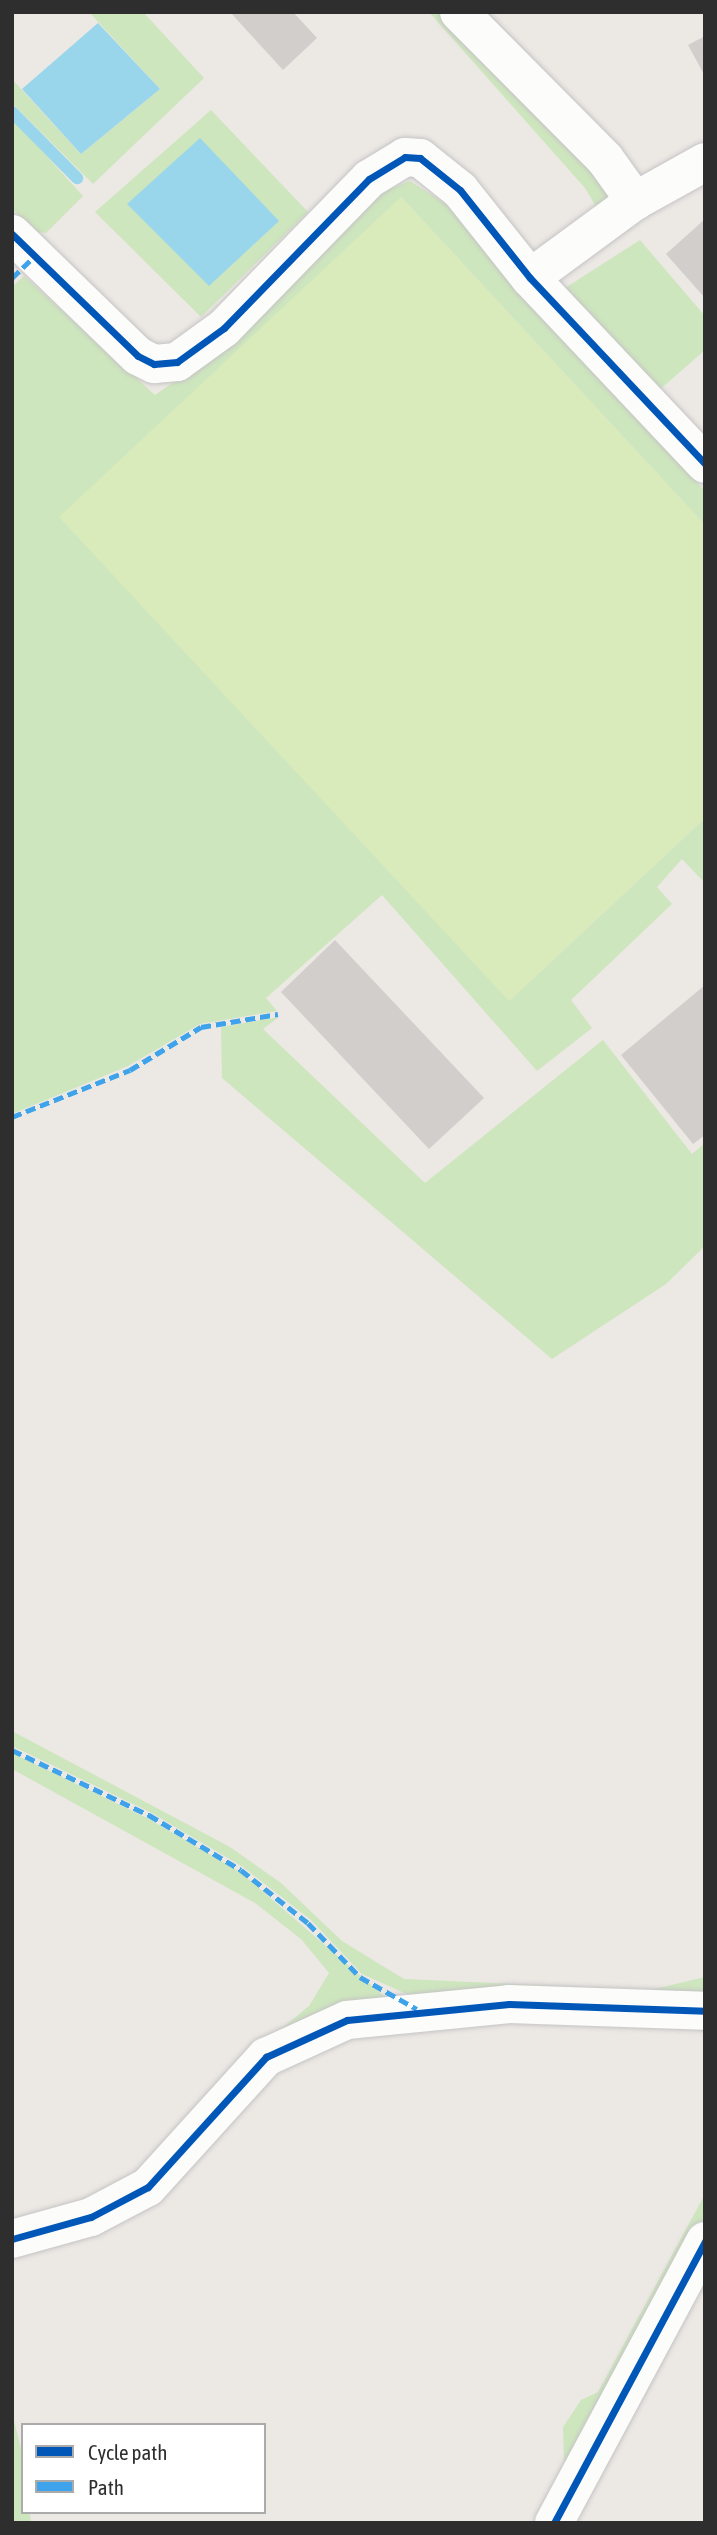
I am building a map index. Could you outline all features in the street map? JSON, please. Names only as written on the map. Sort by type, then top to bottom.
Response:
[{"type":"street","points":[[459,12],[606,159],[635,201]]},
{"type":"street","points":[[12,234],[154,364],[177,362],[224,328],[369,179],[405,157],[431,164],[460,190],[530,278],[705,464]]},
{"type":"street","points":[[530,278],[635,201],[705,162]]},
{"type":"street","points":[[12,2239],[91,2217],[148,2187],[266,2057],[347,2020],[509,2004],[705,2011]]},
{"type":"street","points":[[554,2523],[705,2241]]},
{"type":"green space","points":[[89,12],[143,12],[204,78],[93,184],[12,103],[12,79],[81,154],[160,89]]},
{"type":"green space","points":[[429,12],[448,12],[620,197],[598,210],[585,188]]},
{"type":"green space","points":[[211,110],[308,212],[201,317],[95,212]]},
{"type":"green space","points":[[12,118],[83,196],[46,233],[37,232],[12,209]]},
{"type":"green space","points":[[410,181],[446,204],[705,491],[705,525],[401,197],[509,1001],[705,818],[705,883],[682,859],[657,887],[672,904],[571,1000],[592,1028],[537,1071],[382,895],[266,998],[277,1011],[200,1024],[128,1066],[12,1114],[12,287],[24,276],[155,395],[188,372],[380,193]]},
{"type":"green space","points":[[401,197],[705,525],[705,818],[509,1001],[59,517]]},
{"type":"green space","points":[[640,240],[705,316],[705,350],[657,392],[562,290]]},
{"type":"green space","points":[[279,1017],[263,1029],[425,1183],[603,1040],[692,1154],[705,1143],[705,1246],[666,1284],[552,1359],[222,1078],[221,1027]]},
{"type":"green space","points":[[12,1731],[230,1847],[281,1883],[342,1941],[404,1979],[650,1990],[705,1977],[705,1991],[683,1999],[409,1995],[362,1974],[311,1920],[243,1867],[150,1812],[12,1746]]},
{"type":"green space","points":[[12,1753],[147,1818],[240,1872],[392,2003],[318,2022],[273,2044],[228,2085],[164,2163],[118,2197],[12,2229],[12,2220],[94,2200],[140,2173],[218,2081],[309,2006],[329,1973],[301,1939],[255,1903],[12,1769]]},
{"type":"green space","points":[[705,2194],[705,2219],[564,2463],[563,2427],[581,2400],[598,2392]]},
{"type":"green space","points":[[12,2412],[21,2449],[21,2514],[30,2514],[31,2523],[12,2523]]},
{"type":"water","points":[[98,23],[160,89],[81,154],[22,89]]},
{"type":"water","points":[[200,138],[279,221],[209,286],[127,204]]},
{"type":"building","points":[[230,12],[293,12],[317,38],[283,70]]},
{"type":"building","points":[[705,36],[705,76],[688,45]]},
{"type":"building","points":[[705,219],[705,298],[666,254]]},
{"type":"building","points":[[335,940],[484,1098],[429,1149],[281,992]]},
{"type":"building","points":[[705,985],[705,1135],[693,1144],[621,1055]]},
{"type":"waterway","points":[[12,112],[77,178]]},
{"type":"marked path","points":[[12,278],[35,256]]},
{"type":"marked path","points":[[12,1117],[130,1070],[201,1027],[278,1014]]},
{"type":"marked path","points":[[12,1750],[149,1815],[241,1870],[308,1923],[360,1977],[417,2009]]},
{"type":"cycle path","points":[[12,234],[138,356],[154,364],[177,362],[224,328],[369,179],[405,157],[420,158],[460,190],[530,278],[705,464]]},
{"type":"cycle path","points":[[12,2239],[91,2217],[148,2187],[266,2057],[347,2020],[509,2004],[705,2011]]},
{"type":"cycle path","points":[[554,2523],[705,2241]]}]
